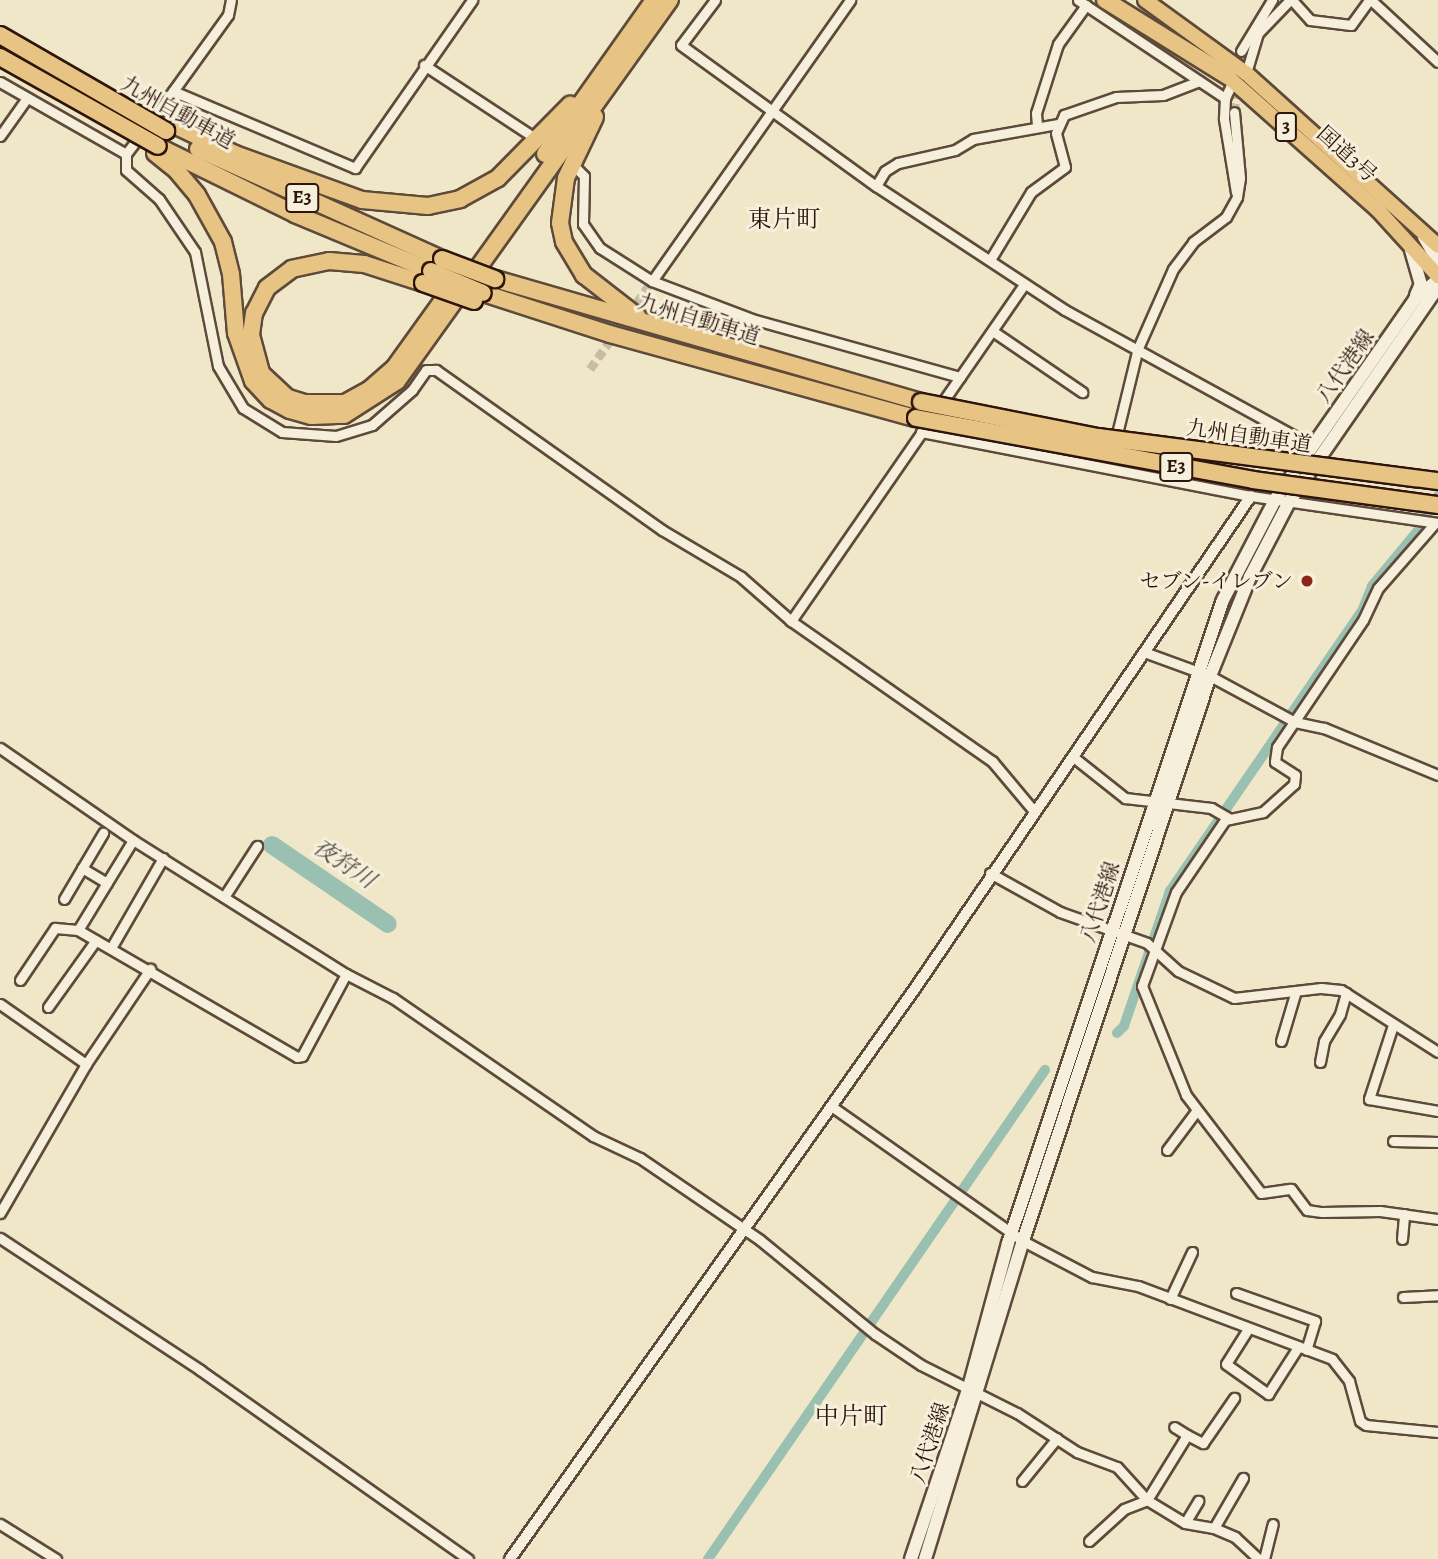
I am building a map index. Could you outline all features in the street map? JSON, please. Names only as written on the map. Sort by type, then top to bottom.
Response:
[{"type":"highway","points":[[432,271],[329,261],[292,270],[267,288],[254,313],[252,344],[261,373],[288,398],[323,407],[345,402],[370,389],[395,367],[654,0]]},
{"type":"highway","points":[[156,150],[197,195],[223,242],[231,274],[236,333],[253,382],[271,400],[290,410],[311,416],[344,415],[397,381],[670,0]]},
{"type":"highway","points":[[1105,0],[1230,79]]},
{"type":"highway","name":"国道3号","points":[[1116,0],[1230,79],[1377,209],[1438,278]]},
{"type":"highway","name":"国道3号","points":[[1145,0],[1247,73],[1438,246]]},
{"type":"highway","points":[[0,35],[44,62],[168,127],[235,154],[362,200],[428,206],[460,199],[498,178],[601,74]]},
{"type":"highway","name":"九州自動車道","points":[[0,57],[156,150],[295,214],[432,271],[495,279],[667,332],[919,417],[1438,481]]},
{"type":"highway","points":[[619,71],[575,154],[562,190],[560,223],[564,242],[584,275],[622,306],[667,332]]},
{"type":"highway","name":"九州自動車道","points":[[168,127],[479,297],[919,417],[1253,480],[1438,505]]},
{"type":"main road","points":[[1418,228],[1438,261]]},
{"type":"main road","points":[[1409,247],[1421,284],[1415,299]]},
{"type":"main road","name":"八代港線","points":[[911,1559],[974,1390],[1011,1233],[1117,933],[1167,803],[1223,600],[1276,500],[1312,446],[1415,299],[1438,278]]},
{"type":"main road","name":"八代港線","points":[[925,1559],[974,1390],[1023,1241],[1117,933],[1152,802],[1203,674],[1289,502],[1433,305],[1438,287]]},
{"type":"street","points":[[231,0],[229,15],[126,154],[130,176],[159,199],[195,252],[210,337],[223,379],[243,408],[260,420],[296,436],[351,433],[388,413],[432,368],[662,530],[741,577],[791,621],[992,761],[1034,811]]},
{"type":"street","points":[[173,91],[355,168],[424,65],[472,0]]},
{"type":"street","points":[[715,0],[681,45],[876,186],[1024,284],[1312,446]]},
{"type":"street","points":[[652,281],[850,0]]},
{"type":"street","points":[[1241,51],[1272,0]]},
{"type":"street","points":[[1247,73],[1258,33],[1291,0],[1310,20],[1352,24],[1370,0],[1438,62]]},
{"type":"street","points":[[1037,125],[1036,113],[1058,44],[1082,3],[1225,97]]},
{"type":"street","points":[[424,65],[529,134]]},
{"type":"street","points":[[1230,79],[1225,97],[1224,119],[1237,197]]},
{"type":"street","points":[[990,260],[1031,192],[1065,167],[1057,124],[1064,115],[1116,97],[1163,95],[1199,80]]},
{"type":"street","points":[[0,82],[126,154]]},
{"type":"street","points":[[0,136],[27,98]]},
{"type":"street","points":[[1111,468],[1138,348],[1173,269],[1193,242],[1226,217],[1237,197],[1234,112]]},
{"type":"street","points":[[876,186],[885,171],[898,163],[955,150],[973,139],[1037,125],[1057,124]]},
{"type":"street","points":[[577,169],[584,176],[583,224],[600,248],[652,281],[752,319],[960,376]]},
{"type":"street","points":[[791,621],[919,417],[960,376],[994,332],[1024,284]]},
{"type":"street","points":[[994,332],[1082,392]]},
{"type":"street","points":[[919,417],[1111,468],[1251,496],[1437,523]]},
{"type":"street","points":[[510,1559],[831,1106],[1251,496]]},
{"type":"street","points":[[1437,523],[1378,588],[1363,620],[1274,756],[1275,762],[1295,775],[1294,784],[1263,812],[1247,819],[1225,820],[1176,892],[1142,986],[1196,1110],[1261,1193],[1291,1189],[1307,1210],[1404,1214],[1438,1219]]},
{"type":"street","points":[[1144,652],[1203,674],[1295,722],[1324,728],[1438,775]]},
{"type":"street","points":[[0,748],[133,839],[224,897],[346,974],[393,998],[593,1136],[640,1158],[743,1231],[875,1334],[922,1364],[974,1390],[1077,1452],[1117,1467],[1147,1500],[1185,1524],[1214,1528],[1235,1537],[1261,1559],[1273,1524]]},
{"type":"street","points":[[1072,756],[1125,798],[1211,807],[1230,819]]},
{"type":"street","points":[[64,899],[103,833]]},
{"type":"street","points":[[78,930],[133,839]]},
{"type":"street","points":[[224,897],[257,846]]},
{"type":"street","points":[[111,948],[163,858]]},
{"type":"street","points":[[82,868],[107,883]]},
{"type":"street","points":[[990,873],[1060,912],[1147,943],[1178,971],[1234,998],[1295,994],[1321,988],[1346,993],[1392,1025],[1438,1052]]},
{"type":"street","points":[[20,981],[55,928],[78,930],[150,969],[297,1057],[302,1056],[346,974]]},
{"type":"street","points":[[48,1007],[96,940]]},
{"type":"street","points":[[0,1213],[86,1065],[150,969]]},
{"type":"street","points":[[1320,1062],[1324,1041],[1340,1014],[1346,993]]},
{"type":"street","points":[[1282,1041],[1295,994]]},
{"type":"street","points":[[0,1004],[86,1065]]},
{"type":"street","points":[[1392,1025],[1369,1099],[1438,1111]]},
{"type":"street","points":[[831,1106],[1023,1241],[1092,1277],[1138,1286],[1339,1364],[1356,1398],[1360,1421],[1366,1425],[1438,1432]]},
{"type":"street","points":[[1167,1150],[1196,1110]]},
{"type":"street","points":[[1393,1140],[1438,1142]]},
{"type":"street","points":[[1402,1239],[1404,1214]]},
{"type":"street","points":[[0,1238],[200,1370],[468,1559]]},
{"type":"street","points":[[1170,1299],[1192,1252]]},
{"type":"street","points":[[1236,1293],[1315,1321],[1302,1348],[1268,1394],[1226,1364],[1248,1329]]},
{"type":"street","points":[[1403,1297],[1438,1295]]},
{"type":"street","points":[[1174,1427],[1203,1443],[1234,1398]]},
{"type":"street","points":[[1089,1541],[1124,1509],[1147,1500],[1187,1435]]},
{"type":"street","points":[[1022,1481],[1057,1438]]},
{"type":"street","points":[[1214,1528],[1243,1478]]},
{"type":"street","points":[[1185,1524],[1198,1501]]},
{"type":"street","points":[[0,1524],[55,1559]]},
{"type":"waterway","points":[[1425,515],[1438,496]]},
{"type":"waterway","points":[[1117,1033],[1124,1026],[1170,891],[1362,611],[1372,586],[1421,527]]},
{"type":"waterway","name":"夜狩川","points":[[272,845],[388,924]]},
{"type":"waterway","points":[[708,1559],[1045,1070]]},
{"type":"tunnel","points":[[1234,112],[1241,51]]},
{"type":"tunnel","points":[[590,369],[652,281]]},
{"type":"place","name":"セブン-イレブン","points":[[1307,581]]},
{"type":"district","name":"東片町","points":[[784,220]]},
{"type":"district","name":"中片町","points":[[851,1417]]}]
